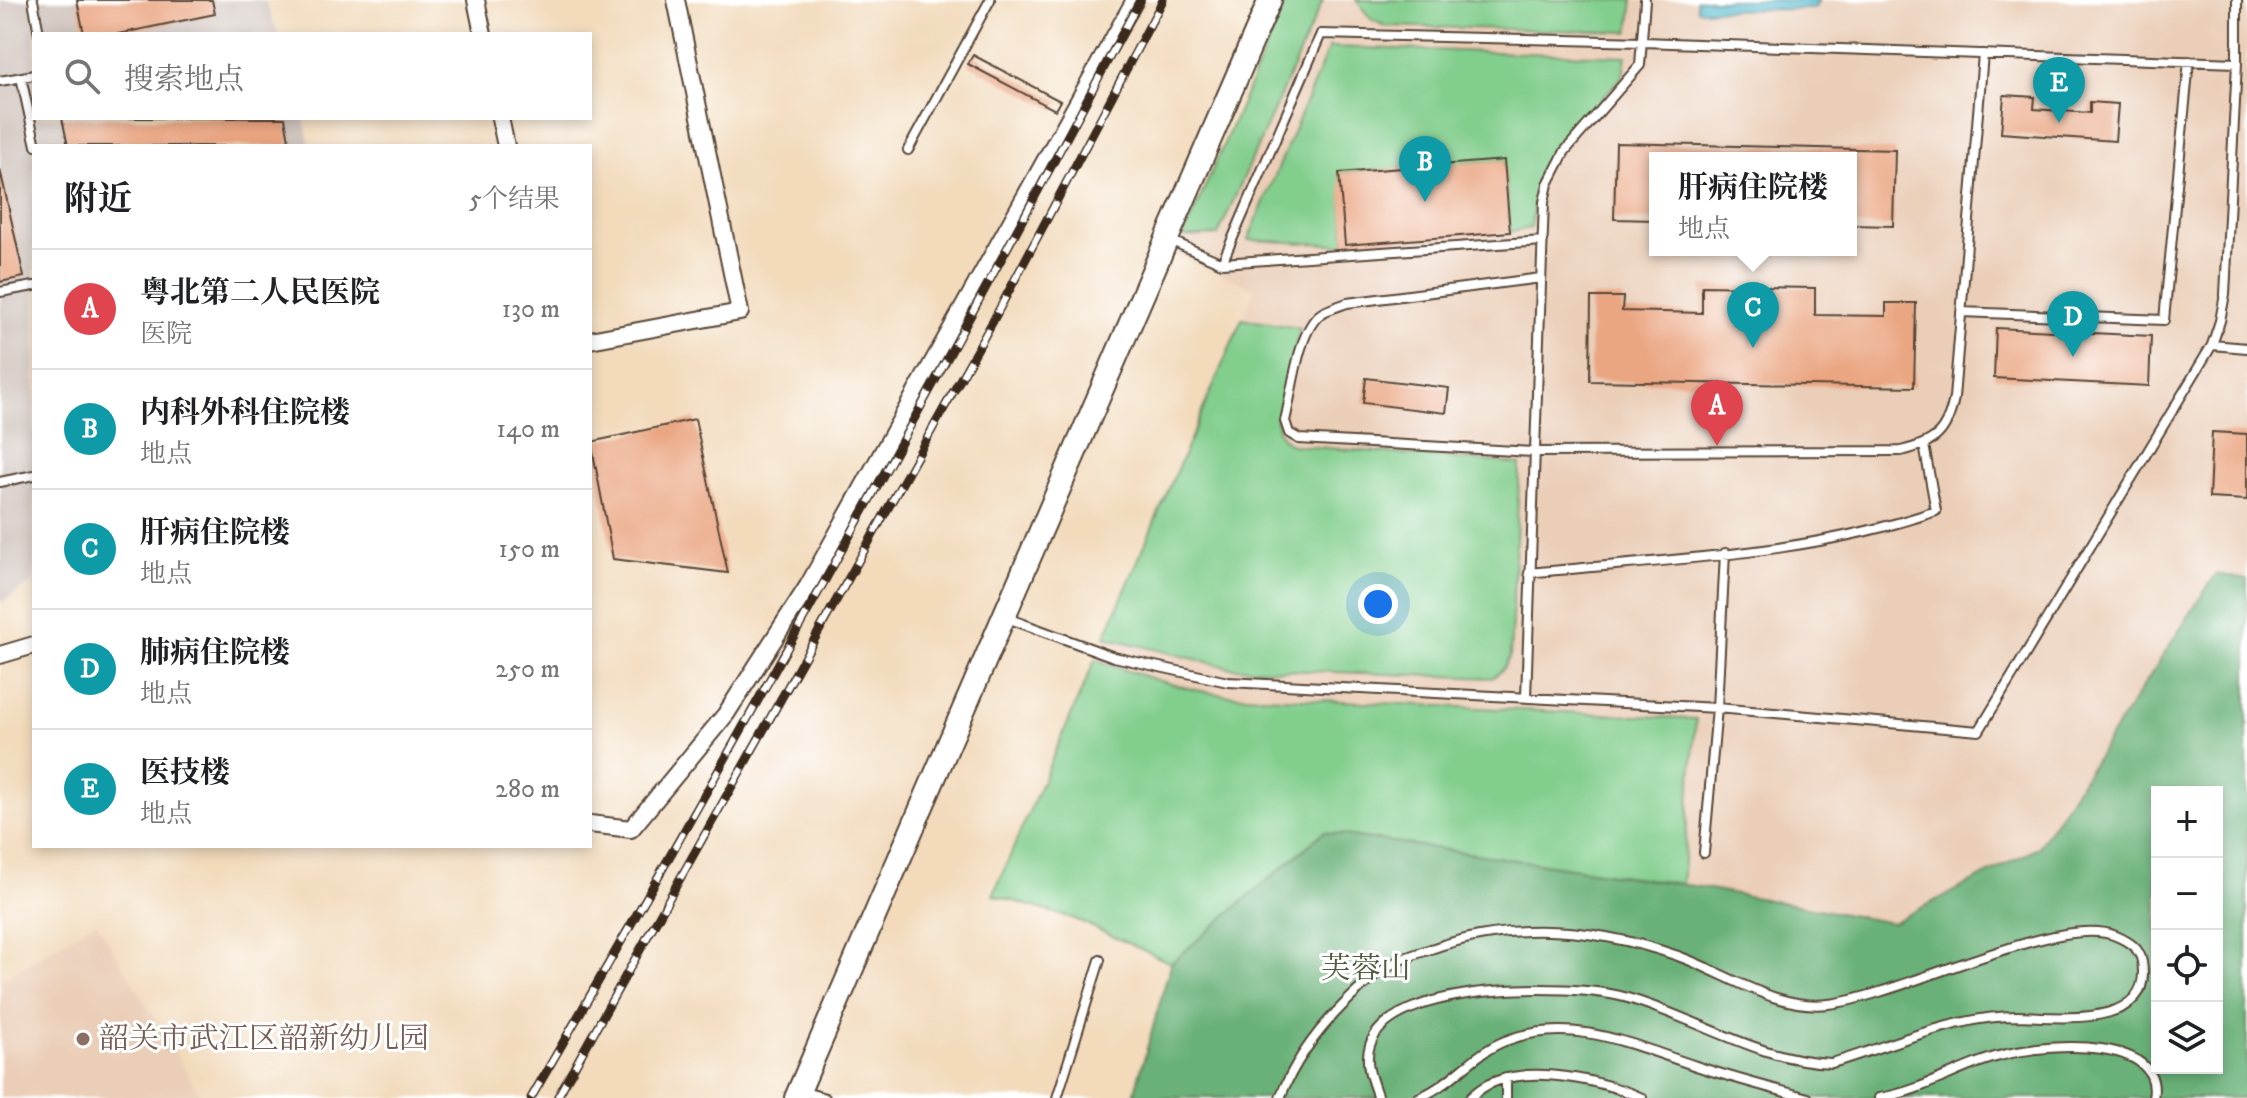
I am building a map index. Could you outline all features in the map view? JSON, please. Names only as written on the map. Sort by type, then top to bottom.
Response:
[{"type":"main road","points":[[798,1094],[1270,0]]},
{"type":"street","points":[[476,0],[483,32]]},
{"type":"street","points":[[592,340],[740,312],[676,0]]},
{"type":"street","points":[[592,824],[631,829],[726,714],[808,586],[1135,0]]},
{"type":"street","points":[[500,120],[506,144]]},
{"type":"street","points":[[0,655],[32,646]]},
{"type":"lane","points":[[33,0],[39,32]]},
{"type":"lane","points":[[908,150],[990,0]]},
{"type":"lane","points":[[1526,697],[1544,202],[1555,166],[1565,151],[1640,65],[1645,0]]},
{"type":"lane","points":[[1003,616],[1114,657],[1228,682],[1717,708],[1979,731],[2212,345],[2225,294],[2237,63],[2237,0]]},
{"type":"lane","points":[[1222,263],[1321,34],[2237,63]]},
{"type":"lane","points":[[1541,278],[1347,303],[1322,313],[1310,325],[1304,338],[1285,421],[1289,433],[1299,439],[1533,452],[1901,451],[1924,445],[1939,434],[1950,420],[1983,54]]},
{"type":"lane","points":[[1961,312],[2164,320],[2189,61]]},
{"type":"lane","points":[[0,81],[32,75]]},
{"type":"lane","points":[[21,77],[36,144]]},
{"type":"lane","points":[[1166,239],[1222,263],[1543,241]]},
{"type":"lane","points":[[0,292],[32,286]]},
{"type":"lane","points":[[2212,345],[2247,348]]},
{"type":"lane","points":[[1529,573],[1814,542],[1892,526],[1936,511],[1924,445]]},
{"type":"lane","points":[[0,482],[32,475]]},
{"type":"lane","points":[[1704,853],[1717,708],[1725,553]]},
{"type":"lane","points":[[1280,1098],[1300,1055],[1322,1025],[1364,986],[1394,963],[1420,952],[1495,932],[1587,932],[1629,940],[1681,957],[1770,996],[1823,1005],[1858,1000],[2035,940],[2084,931],[2113,934],[2129,942],[2140,952],[2143,965],[2143,982],[2134,998],[2119,1010],[2098,1015],[2015,1016],[1966,1021],[1832,1063],[1784,1057],[1656,1007],[1588,990],[1555,988],[1451,996],[1418,1004],[1379,1028],[1370,1045],[1368,1061],[1378,1098]]},
{"type":"lane","points":[[1057,1098],[1100,960]]},
{"type":"lane","points":[[1418,1098],[1429,1094],[1502,1042],[1553,1030],[1584,1032],[1620,1040],[1748,1083],[1808,1098]]},
{"type":"lane","points":[[1879,1098],[1928,1086],[1971,1066],[2010,1053],[2051,1048],[2109,1048],[2136,1059],[2149,1073],[2153,1098]]},
{"type":"lane","points":[[1470,1098],[1487,1083],[1534,1076],[1572,1079],[1623,1089],[1642,1098]]},
{"type":"lane","points":[[1506,1078],[1506,1098]]},
{"type":"lane","points":[[798,1094],[825,1098]]},
{"type":"shaded area","points":[[0,0],[265,0],[277,32],[32,32],[32,120],[304,120],[310,144],[32,144],[32,582],[0,603]]},
{"type":"shaded area","points":[[1287,0],[2247,0],[2247,579],[2215,574],[2038,848],[1892,923],[1699,887],[1324,832],[1171,963],[1075,919],[993,895],[1255,289],[1175,255]]},
{"type":"shaded area","name":"韶关市武江区韶新幼儿园","points":[[96,921],[202,1098],[0,1098],[0,981]]},
{"type":"green space","points":[[1287,0],[1323,0],[1218,235],[1183,237]]},
{"type":"green space","points":[[1356,0],[1633,0],[1629,32],[1385,26],[1371,19]]},
{"type":"green space","points":[[1329,47],[1626,56],[1623,75],[1544,163],[1536,182],[1531,228],[1510,232],[1504,160],[1340,173],[1345,245],[1248,240]]},
{"type":"green space","points":[[1242,319],[1300,328],[1276,420],[1281,435],[1292,445],[1520,464],[1510,656],[1503,669],[1492,678],[1231,668],[1105,637]]},
{"type":"green space","name":"芙蓉山","points":[[2216,574],[2247,579],[2247,1098],[1133,1098],[1171,963],[1324,832],[1699,887],[1892,923],[2038,848]]},
{"type":"green space","points":[[1095,660],[1175,685],[1225,695],[1696,719],[1682,884],[1324,832],[1171,963],[1075,919],[993,895]]},
{"type":"water","points":[[1696,0],[1819,0],[1814,9],[1697,10]]},
{"type":"building","points":[[77,0],[212,0],[215,14],[128,32],[84,32]]},
{"type":"building","points":[[973,55],[1060,101],[1055,110],[968,64]]},
{"type":"building","points":[[2004,95],[2035,97],[2034,109],[2090,113],[2090,102],[2118,104],[2115,141],[2001,133]]},
{"type":"building","points":[[62,120],[285,120],[290,144],[68,144]]},
{"type":"building","points":[[1616,143],[1895,150],[1893,226],[1857,225],[1857,152],[1649,152],[1649,220],[1614,219]]},
{"type":"building","points":[[1504,160],[1510,232],[1345,245],[1339,173]]},
{"type":"building","points":[[0,169],[24,277],[0,282]]},
{"type":"building","points":[[1702,286],[1815,288],[1815,315],[1886,316],[1886,303],[1916,303],[1914,387],[1590,381],[1591,297],[1623,297],[1622,311],[1702,313]]},
{"type":"building","points":[[1996,328],[2151,336],[2149,386],[1994,378]]},
{"type":"building","points":[[1366,378],[1449,388],[1446,413],[1363,403]]},
{"type":"building","points":[[695,419],[728,573],[613,559],[592,442]]},
{"type":"building","points":[[2212,432],[2247,434],[2247,500],[2209,498]]},
{"type":"railway","points":[[531,1098],[841,552],[1140,0]]},
{"type":"railway","points":[[557,1098],[993,321],[1163,0]]},
{"type":"place","name":"医技楼","points":[[2059,123]]},
{"type":"place","name":"内科外科住院楼","points":[[1425,202]]},
{"type":"place","name":"肝病住院楼","points":[[1753,348]]},
{"type":"place","name":"肺病住院楼","points":[[2073,357]]},
{"type":"place","name":"粤北第二人民医院","points":[[1717,446]]},
{"type":"place","name":"韶关市武江区韶新幼儿园","points":[[83,1039]]}]
